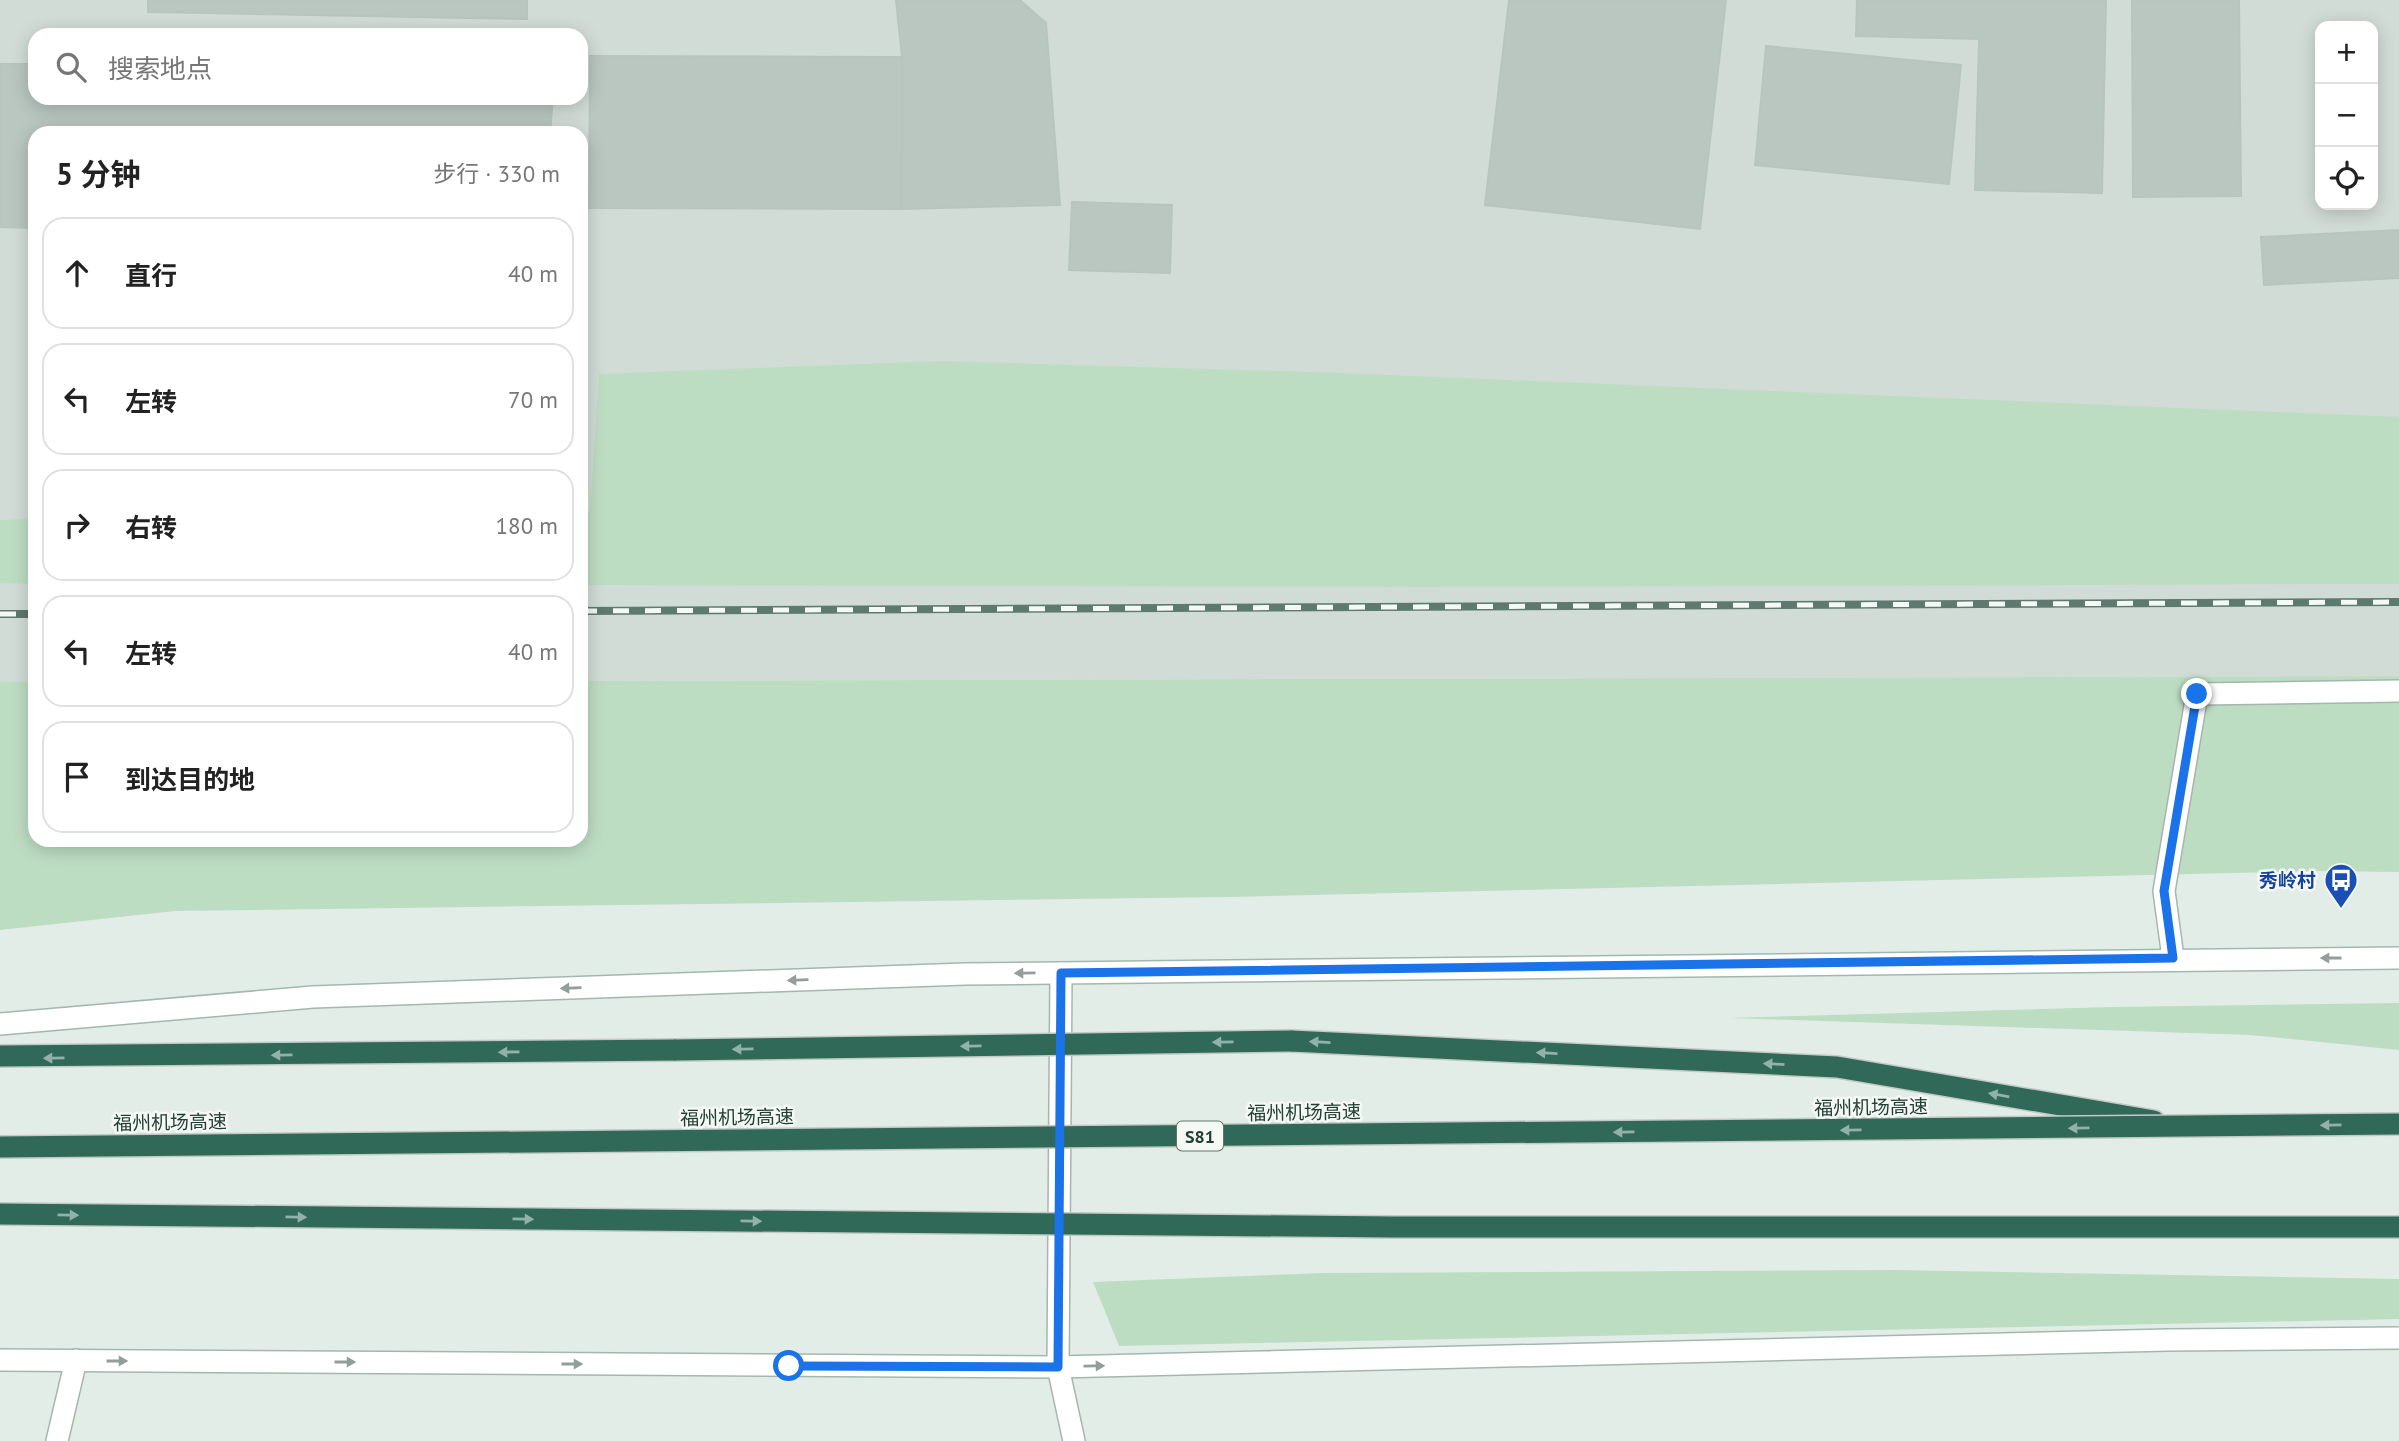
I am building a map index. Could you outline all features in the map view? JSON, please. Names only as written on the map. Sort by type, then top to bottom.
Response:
[{"type":"highway","points":[[0,1056],[1291,1041],[1837,1067],[2187,1126]]},
{"type":"highway","name":"福州机场高速","points":[[0,1147],[2399,1124]]},
{"type":"highway","points":[[0,1214],[1392,1227],[2399,1227]]},
{"type":"main road","points":[[2173,958],[2164,891],[2197,694],[2399,691]]},
{"type":"main road","points":[[0,1024],[313,997],[1061,973],[2173,958],[2399,958]]},
{"type":"main road","points":[[1061,973],[1058,1367],[1074,1441]]},
{"type":"main road","points":[[0,1360],[1058,1367],[2168,1340],[2399,1338]]},
{"type":"main road","points":[[57,1441],[76,1360]]},
{"type":"shaded area","points":[[0,0],[2399,0],[2399,676],[588,681],[588,126],[28,126],[28,682],[0,682]]},
{"type":"green space","points":[[944,361],[1342,373],[2399,417],[2399,584],[1428,587],[588,585],[588,511],[599,374]]},
{"type":"green space","points":[[28,519],[28,584],[0,583],[0,520]]},
{"type":"green space","points":[[2399,676],[2399,872],[2318,871],[1233,897],[175,911],[0,930],[0,682],[28,682],[28,847],[588,847],[588,681]]},
{"type":"green space","points":[[2399,1003],[2399,1050],[2250,1035],[1730,1018],[2110,1007]]},
{"type":"green space","points":[[1895,1270],[2399,1279],[2399,1319],[1119,1346],[1093,1282],[1324,1273]]},
{"type":"building","points":[[148,0],[527,0],[527,19],[148,12]]},
{"type":"building","points":[[896,0],[1020,0],[1046,23],[1060,205],[901,209],[902,57]]},
{"type":"building","points":[[1509,0],[1726,0],[1700,229],[1485,205]]},
{"type":"building","points":[[1857,0],[2106,0],[2102,193],[1975,190],[1979,39],[1856,36]]},
{"type":"building","points":[[2132,0],[2239,0],[2241,196],[2133,197]]},
{"type":"building","points":[[1766,46],[1961,65],[1949,184],[1755,165]]},
{"type":"building","points":[[590,56],[902,57],[901,209],[589,208]]},
{"type":"building","points":[[0,64],[28,64],[28,105],[552,105],[551,126],[28,126],[28,228],[0,227]]},
{"type":"building","points":[[1072,202],[1172,205],[1170,273],[1069,270]]},
{"type":"building","points":[[2399,230],[2399,278],[2264,285],[2261,237]]},
{"type":"railway","points":[[588,611],[2399,602]]},
{"type":"railway","points":[[0,614],[28,614]]},
{"type":"place","name":"秀岭村","points":[[2341,910]]},
{"type":"route","points":[[789,1366],[1058,1367],[1061,973],[2173,958],[2164,891],[2197,694]]}]
